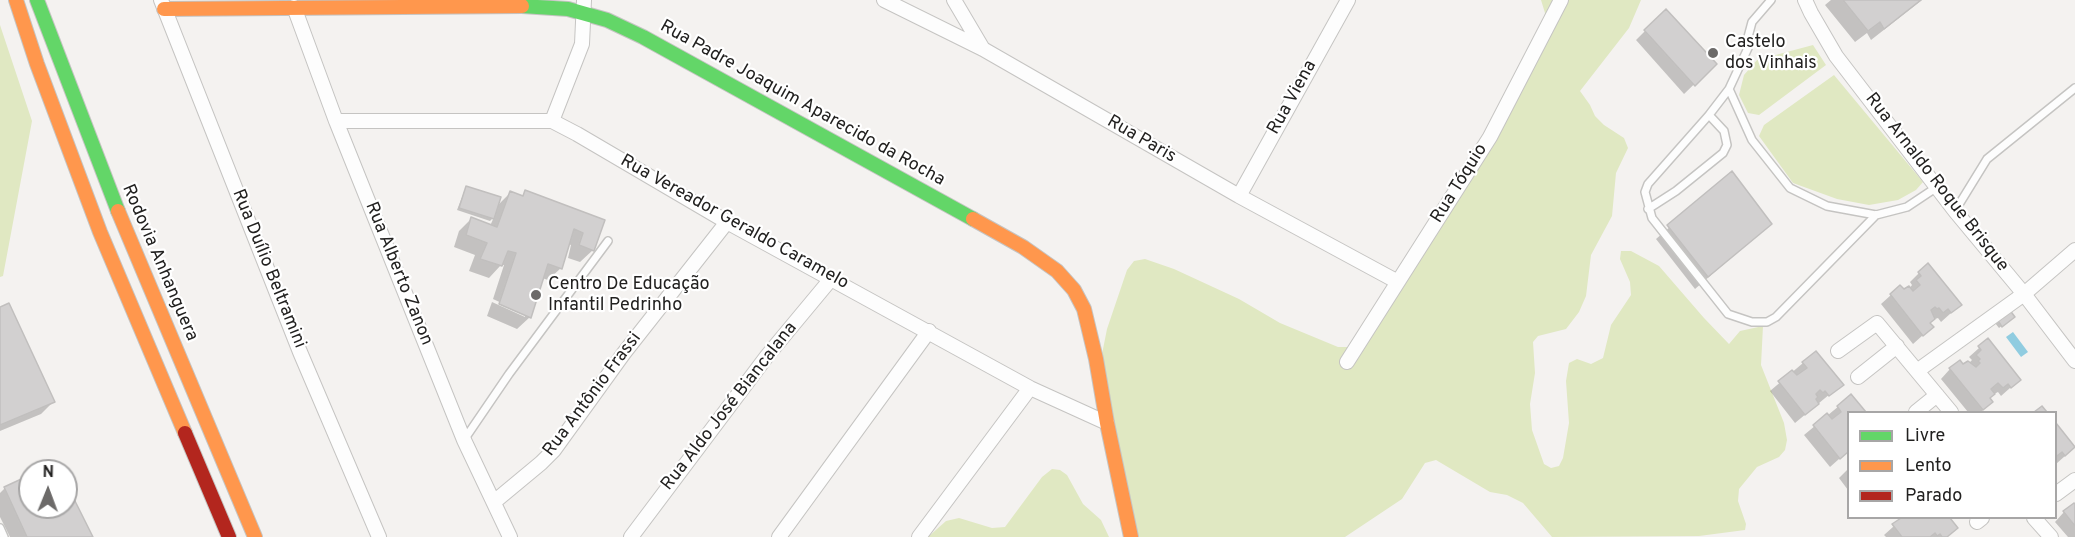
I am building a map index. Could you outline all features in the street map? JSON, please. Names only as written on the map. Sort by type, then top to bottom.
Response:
[{"type":"main road","points":[[16,0],[37,64],[100,232],[229,537]]},
{"type":"main road","name":"Rodovia Anhanguera","points":[[37,0],[124,229],[255,537]]},
{"type":"main road","name":"Rua Padre Joaquim Aparecido da Rocha","points":[[162,4],[294,7],[541,6],[568,9],[584,7],[643,37],[1023,247],[1057,271],[1074,290],[1084,309],[1131,537]]},
{"type":"street","name":"Rua Paris","points":[[884,0],[983,49],[1239,196],[1398,282]]},
{"type":"street","points":[[954,0],[983,49]]},
{"type":"street","name":"Rua Viena","points":[[1239,196],[1348,0]]},
{"type":"street","name":"Rua Tóquio","points":[[1347,362],[1490,137],[1561,0]]},
{"type":"street","name":"Rua Arnaldo Roque Brisque","points":[[1805,0],[1810,13],[1836,56],[1955,211],[2075,360]]},
{"type":"street","name":"Rua Duílio Beltramini","points":[[162,4],[305,362],[380,537]]},
{"type":"street","name":"Rua Alberto Zanon","points":[[294,7],[336,121],[464,440],[510,537]]},
{"type":"street","points":[[552,121],[582,44],[584,7]]},
{"type":"street","name":"Rua Vereador Geraldo Caramelo","points":[[336,121],[552,121],[727,222],[1030,388],[1107,423]]},
{"type":"street","name":"Rua Antônio Frassi","points":[[494,502],[542,464],[554,450],[624,353],[727,222]]},
{"type":"street","points":[[1917,371],[2024,294],[2075,250]]},
{"type":"street","name":"Rua Aldo José Biancalana","points":[[632,537],[760,365],[831,279]]},
{"type":"street","points":[[1839,351],[1877,323],[1950,411]]},
{"type":"street","points":[[779,537],[929,331]]},
{"type":"street","points":[[1858,377],[1897,346]]},
{"type":"street","points":[[919,537],[1030,388]]},
{"type":"street","points":[[1917,411],[1937,395]]},
{"type":"street","points":[[2057,493],[2075,480]]},
{"type":"street","points":[[2035,519],[2051,537]]},
{"type":"lane","points":[[1771,0],[1752,22],[1748,48],[1729,89],[1648,184],[1645,192],[1652,218],[1728,314],[1752,322],[1767,322],[1776,317],[1876,215]]},
{"type":"lane","points":[[1955,211],[1987,159],[2075,88]]},
{"type":"lane","points":[[1729,89],[1752,140],[1790,188],[1827,206],[1876,215],[1907,207],[1937,188]]},
{"type":"lane","points":[[1648,209],[1723,153],[1727,145],[1724,131],[1709,115]]},
{"type":"lane","points":[[464,440],[509,374],[608,241]]},
{"type":"lane","points":[[0,528],[4,537]]},
{"type":"green space","points":[[1541,0],[1641,0],[1629,28],[1580,91],[1595,116],[1624,138],[1628,148],[1616,173],[1612,216],[1591,255],[1586,296],[1579,312],[1566,329],[1538,336],[1533,342],[1535,373],[1530,404],[1532,430],[1544,464],[1551,468],[1559,466],[1563,458],[1569,423],[1566,381],[1569,363],[1577,359],[1591,364],[1603,358],[1611,325],[1631,295],[1630,282],[1620,259],[1621,251],[1631,251],[1659,266],[1729,344],[1740,331],[1763,326],[1761,365],[1784,423],[1787,440],[1785,450],[1779,457],[1757,467],[1739,489],[1738,501],[1746,524],[1745,530],[1699,536],[1552,537],[1523,503],[1507,495],[1490,492],[1436,460],[1425,463],[1402,499],[1345,537],[1132,537],[1102,354],[1107,329],[1127,270],[1134,261],[1145,259],[1174,269],[1239,299],[1280,323],[1338,347],[1349,347],[1506,110],[1543,29],[1545,13]]},
{"type":"green space","points":[[0,25],[32,121],[3,276],[0,277]]},
{"type":"green space","points":[[1813,45],[1826,65],[1759,115],[1748,113],[1739,95],[1744,75],[1757,60]]},
{"type":"green space","points":[[1834,75],[1923,182],[1916,190],[1898,200],[1869,205],[1837,199],[1793,183],[1759,136],[1764,125]]},
{"type":"green space","points":[[1052,469],[1060,470],[1067,475],[1083,504],[1101,520],[1109,537],[928,537],[946,521],[959,518],[992,528],[1005,527],[1042,477]]},
{"type":"water","points":[[2013,332],[2028,352],[2021,357],[2006,337]]},
{"type":"building","points":[[1843,0],[1921,0],[1884,29],[1880,22],[1868,31]]},
{"type":"building","points":[[1666,9],[1717,64],[1695,86],[1644,30]]},
{"type":"building","points":[[1732,171],[1772,224],[1708,277],[1667,225]]},
{"type":"building","points":[[466,186],[501,197],[494,219],[459,208]]},
{"type":"building","points":[[525,190],[605,220],[594,251],[579,245],[583,233],[574,229],[562,269],[548,264],[531,318],[499,304],[516,253],[508,251],[502,266],[480,259],[487,243],[466,235],[471,217],[497,227],[510,191],[523,196]]},
{"type":"building","points":[[1928,263],[1962,305],[1951,313],[1948,309],[1943,313],[1935,307],[1931,310],[1935,319],[1930,323],[1934,327],[1923,336],[1890,294],[1900,285],[1904,289],[1909,286],[1913,291],[1920,285],[1916,280],[1921,276],[1918,272]]},
{"type":"building","points":[[9,303],[55,402],[0,425],[0,307]]},
{"type":"building","points":[[2009,309],[2015,317],[2002,327],[1997,319]]},
{"type":"building","points":[[1988,338],[2021,380],[2011,388],[2008,384],[2003,388],[1998,383],[1991,389],[1995,394],[1990,398],[1993,402],[1983,410],[1949,368],[1960,360],[1963,364],[1968,361],[1976,367],[1980,363],[1976,355],[1981,350],[1978,346]]},
{"type":"building","points":[[1816,351],[1844,385],[1829,396],[1825,391],[1823,393],[1820,390],[1816,394],[1819,404],[1805,415],[1778,381],[1792,370],[1797,375],[1807,368],[1802,362]]},
{"type":"building","points":[[1851,394],[1865,411],[1847,411],[1847,453],[1840,459],[1813,425],[1827,413],[1832,419],[1841,412],[1837,406]]},
{"type":"building","points":[[2042,406],[2046,411],[2035,411]]},
{"type":"building","points":[[2057,424],[2075,447],[2065,456],[2062,452],[2057,456]]},
{"type":"building","points":[[18,481],[18,517],[4,487]]},
{"type":"building","points":[[2075,504],[2075,526],[2063,511]]},
{"type":"building","points":[[78,507],[93,537],[27,537],[19,519],[78,519]]},
{"type":"building","points":[[1900,519],[1951,519],[1958,528],[1947,537],[1942,537],[1940,534],[1937,536],[1935,533],[1930,537],[1902,537],[1892,524]]},
{"type":"traffic: fast","points":[[37,0],[118,211]]},
{"type":"traffic: fast","points":[[522,6],[568,9],[607,20],[643,37],[973,219]]},
{"type":"traffic: slow","points":[[16,0],[37,64],[100,232],[185,433]]},
{"type":"traffic: slow","points":[[164,9],[522,6]]},
{"type":"traffic: slow","points":[[118,211],[255,537]]},
{"type":"traffic: slow","points":[[973,219],[1023,247],[1057,271],[1074,290],[1084,309],[1131,537]]},
{"type":"traffic: jam","points":[[185,433],[229,537]]},
{"type":"place","name":"Castelo dos Vinhais","points":[[1713,53]]},
{"type":"place","name":"Centro De Educação Infantil Pedrinho","points":[[536,295]]}]
